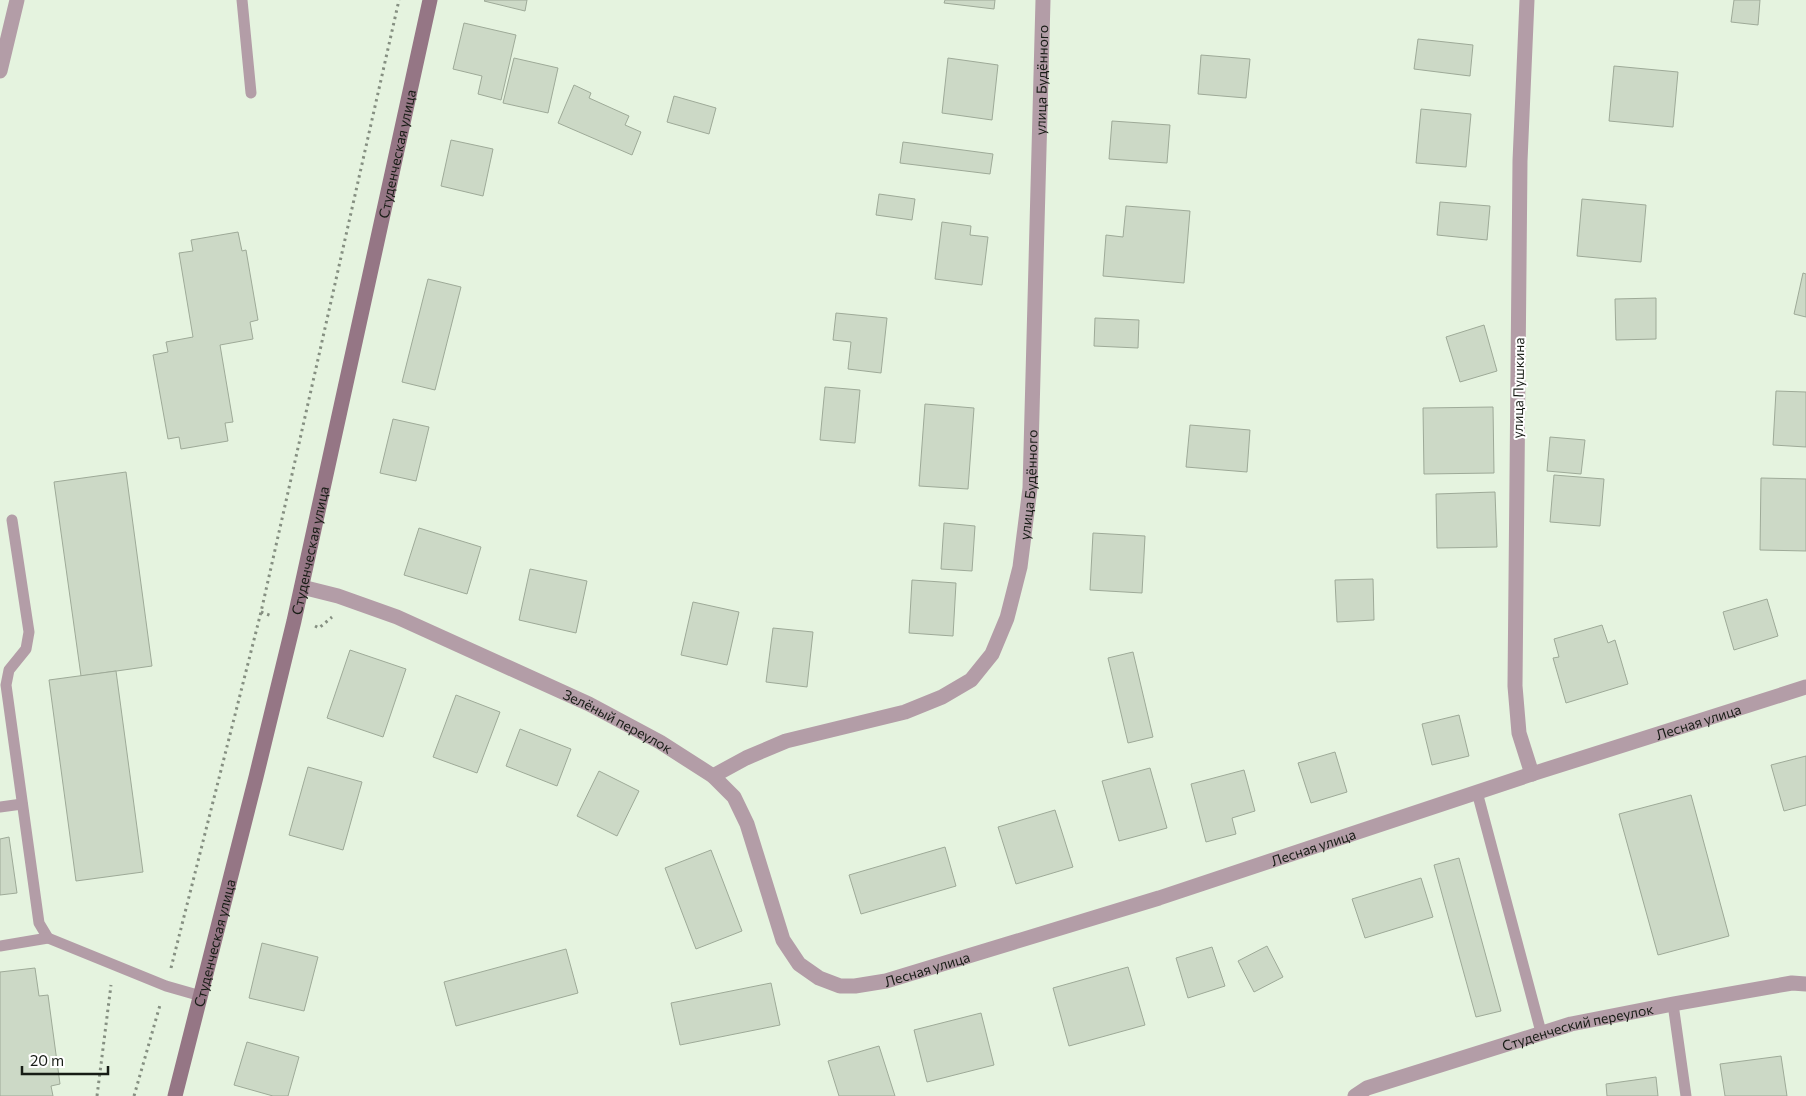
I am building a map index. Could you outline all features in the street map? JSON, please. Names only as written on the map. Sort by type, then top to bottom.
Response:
[{"type":"street","points":[[0,71],[18,0]]},
{"type":"street","name":"Студенческая улица","points":[[175,1096],[302,586],[430,0]]},
{"type":"street","name":"улица Будённого","points":[[713,776],[746,758],[786,741],[905,712],[942,697],[971,680],[992,654],[1007,618],[1020,567],[1030,488],[1043,0]]},
{"type":"street","name":"улица Пушкина","points":[[1527,0],[1520,161],[1515,686],[1519,733],[1532,774]]},
{"type":"street","name":"Зелёный переулок","points":[[302,586],[338,596],[397,617],[589,704],[660,742],[713,776],[734,797],[747,824],[783,940],[799,964],[819,978]]},
{"type":"street","name":"Лесная улица","points":[[819,978],[840,986],[855,986],[886,981],[1159,898],[1532,774],[1806,687]]},
{"type":"street","name":"Студенческий переулок","points":[[1355,1096],[1367,1088],[1571,1024],[1792,983],[1806,984]]},
{"type":"lane","points":[[242,0],[251,93]]},
{"type":"lane","points":[[12,520],[29,632],[26,649],[9,670],[6,686],[39,923],[48,938]]},
{"type":"lane","points":[[1477,792],[1541,1032]]},
{"type":"lane","points":[[0,807],[22,804]]},
{"type":"lane","points":[[0,946],[48,938],[166,986],[201,996]]},
{"type":"lane","points":[[1673,1004],[1686,1096]]},
{"type":"path","points":[[134,1096],[166,986],[261,612],[399,0]]},
{"type":"path","points":[[97,1096],[112,982]]},
{"type":"building","points":[[485,0],[527,0],[525,11]]},
{"type":"building","points":[[945,0],[995,0],[994,9],[944,3]]},
{"type":"building","points":[[1734,0],[1760,0],[1758,25],[1731,22]]},
{"type":"building","points":[[464,23],[516,35],[501,100],[478,94],[482,76],[453,69]]},
{"type":"building","points":[[1418,39],[1473,45],[1470,76],[1414,69]]},
{"type":"building","points":[[1201,55],[1250,59],[1246,98],[1198,94]]},
{"type":"building","points":[[514,58],[558,68],[548,113],[503,103]]},
{"type":"building","points":[[948,58],[998,65],[992,120],[942,113]]},
{"type":"building","points":[[1614,66],[1678,72],[1673,127],[1609,121]]},
{"type":"building","points":[[574,85],[591,93],[589,98],[629,116],[625,125],[641,132],[632,155],[558,123]]},
{"type":"building","points":[[674,96],[716,108],[709,134],[667,122]]},
{"type":"building","points":[[1421,109],[1471,114],[1466,167],[1416,163]]},
{"type":"building","points":[[1112,121],[1170,125],[1167,163],[1109,159]]},
{"type":"building","points":[[451,140],[493,149],[483,196],[441,186]]},
{"type":"building","points":[[903,142],[993,154],[990,174],[900,163]]},
{"type":"building","points":[[879,194],[915,199],[912,220],[876,215]]},
{"type":"building","points":[[1582,199],[1646,205],[1641,262],[1577,256]]},
{"type":"building","points":[[1440,202],[1490,206],[1487,240],[1437,235]]},
{"type":"building","points":[[1126,206],[1190,211],[1184,283],[1103,276],[1106,235],[1123,237]]},
{"type":"building","points":[[942,222],[971,226],[970,235],[988,237],[982,285],[935,279]]},
{"type":"building","points":[[238,232],[242,251],[246,250],[258,320],[250,322],[253,339],[220,345],[233,422],[225,423],[228,441],[181,449],[179,437],[168,439],[153,355],[168,352],[166,342],[193,337],[179,253],[193,251],[191,240]]},
{"type":"building","points":[[1803,273],[1806,274],[1806,317],[1794,314]]},
{"type":"building","points":[[428,279],[461,287],[435,390],[402,382]]},
{"type":"building","points":[[1656,298],[1656,339],[1616,340],[1615,299]]},
{"type":"building","points":[[836,313],[887,318],[881,373],[848,369],[851,342],[833,340]]},
{"type":"building","points":[[1095,318],[1139,320],[1138,348],[1094,346]]},
{"type":"building","points":[[1484,325],[1497,371],[1460,382],[1446,337]]},
{"type":"building","points":[[825,387],[860,390],[855,443],[820,440]]},
{"type":"building","points":[[1776,391],[1806,392],[1806,447],[1773,445]]},
{"type":"building","points":[[925,404],[974,408],[968,489],[919,486]]},
{"type":"building","points":[[1493,407],[1494,473],[1424,474],[1423,408]]},
{"type":"building","points":[[393,419],[429,427],[416,481],[380,473]]},
{"type":"building","points":[[1190,425],[1250,430],[1247,472],[1186,467]]},
{"type":"building","points":[[1550,437],[1585,440],[1581,474],[1547,471]]},
{"type":"building","points":[[126,472],[152,666],[81,676],[54,482]]},
{"type":"building","points":[[1554,475],[1604,479],[1600,526],[1550,522]]},
{"type":"building","points":[[1761,478],[1806,479],[1806,551],[1760,550]]},
{"type":"building","points":[[1495,492],[1497,547],[1437,548],[1436,494]]},
{"type":"building","points":[[944,523],[975,526],[972,571],[941,569]]},
{"type":"building","points":[[419,528],[481,547],[467,594],[404,575]]},
{"type":"building","points":[[1093,533],[1145,536],[1142,593],[1090,590]]},
{"type":"building","points":[[530,569],[587,581],[576,633],[519,620]]},
{"type":"building","points":[[1373,579],[1374,620],[1337,622],[1335,580]]},
{"type":"building","points":[[912,580],[956,583],[953,636],[909,633]]},
{"type":"building","points":[[1767,599],[1778,636],[1734,650],[1723,612]]},
{"type":"building","points":[[693,602],[739,612],[727,665],[681,655]]},
{"type":"building","points":[[1602,625],[1608,643],[1615,640],[1628,684],[1566,703],[1553,658],[1559,657],[1554,639]]},
{"type":"building","points":[[773,628],[813,632],[807,687],[766,682]]},
{"type":"building","points":[[350,650],[406,669],[383,737],[327,718]]},
{"type":"building","points":[[1133,652],[1153,737],[1128,743],[1108,658]]},
{"type":"building","points":[[116,671],[143,872],[76,881],[49,680]]},
{"type":"building","points":[[456,695],[500,712],[477,773],[433,757]]},
{"type":"building","points":[[1459,715],[1469,756],[1432,765],[1422,724]]},
{"type":"building","points":[[520,729],[571,749],[557,786],[506,766]]},
{"type":"building","points":[[1335,752],[1347,792],[1311,803],[1298,763]]},
{"type":"building","points":[[1806,756],[1806,805],[1784,811],[1771,765]]},
{"type":"building","points":[[308,767],[362,782],[343,850],[289,835]]},
{"type":"building","points":[[1150,768],[1167,828],[1119,841],[1102,781]]},
{"type":"building","points":[[1244,770],[1255,811],[1232,818],[1236,834],[1206,842],[1191,784]]},
{"type":"building","points":[[599,771],[639,791],[617,836],[577,816]]},
{"type":"building","points":[[1691,795],[1729,936],[1658,955],[1619,814]]},
{"type":"building","points":[[1055,810],[1073,867],[1016,884],[998,827]]},
{"type":"building","points":[[9,837],[17,893],[0,895],[0,839]]},
{"type":"building","points":[[945,847],[956,886],[861,914],[849,875]]},
{"type":"building","points":[[711,850],[742,931],[696,949],[665,868]]},
{"type":"building","points":[[1459,858],[1501,1011],[1476,1017],[1434,865]]},
{"type":"building","points":[[1421,878],[1433,917],[1365,938],[1352,899]]},
{"type":"building","points":[[262,943],[318,957],[304,1011],[249,998]]},
{"type":"building","points":[[1267,946],[1283,977],[1254,992],[1238,961]]},
{"type":"building","points":[[1212,947],[1225,986],[1188,998],[1176,958]]},
{"type":"building","points":[[566,949],[578,993],[456,1026],[444,982]]},
{"type":"building","points":[[1128,967],[1145,1025],[1069,1046],[1053,988]]},
{"type":"building","points":[[35,968],[39,996],[48,995],[60,1084],[51,1086],[53,1096],[0,1096],[0,972]]},
{"type":"building","points":[[771,983],[780,1025],[680,1045],[671,1003]]},
{"type":"building","points":[[981,1013],[994,1065],[927,1082],[914,1030]]},
{"type":"building","points":[[247,1042],[299,1057],[288,1096],[273,1096],[234,1085]]},
{"type":"building","points":[[879,1046],[895,1096],[839,1096],[828,1061]]},
{"type":"building","points":[[1781,1056],[1787,1096],[1725,1096],[1720,1064]]},
{"type":"building","points":[[1656,1077],[1658,1096],[1607,1096],[1606,1084]]}]
